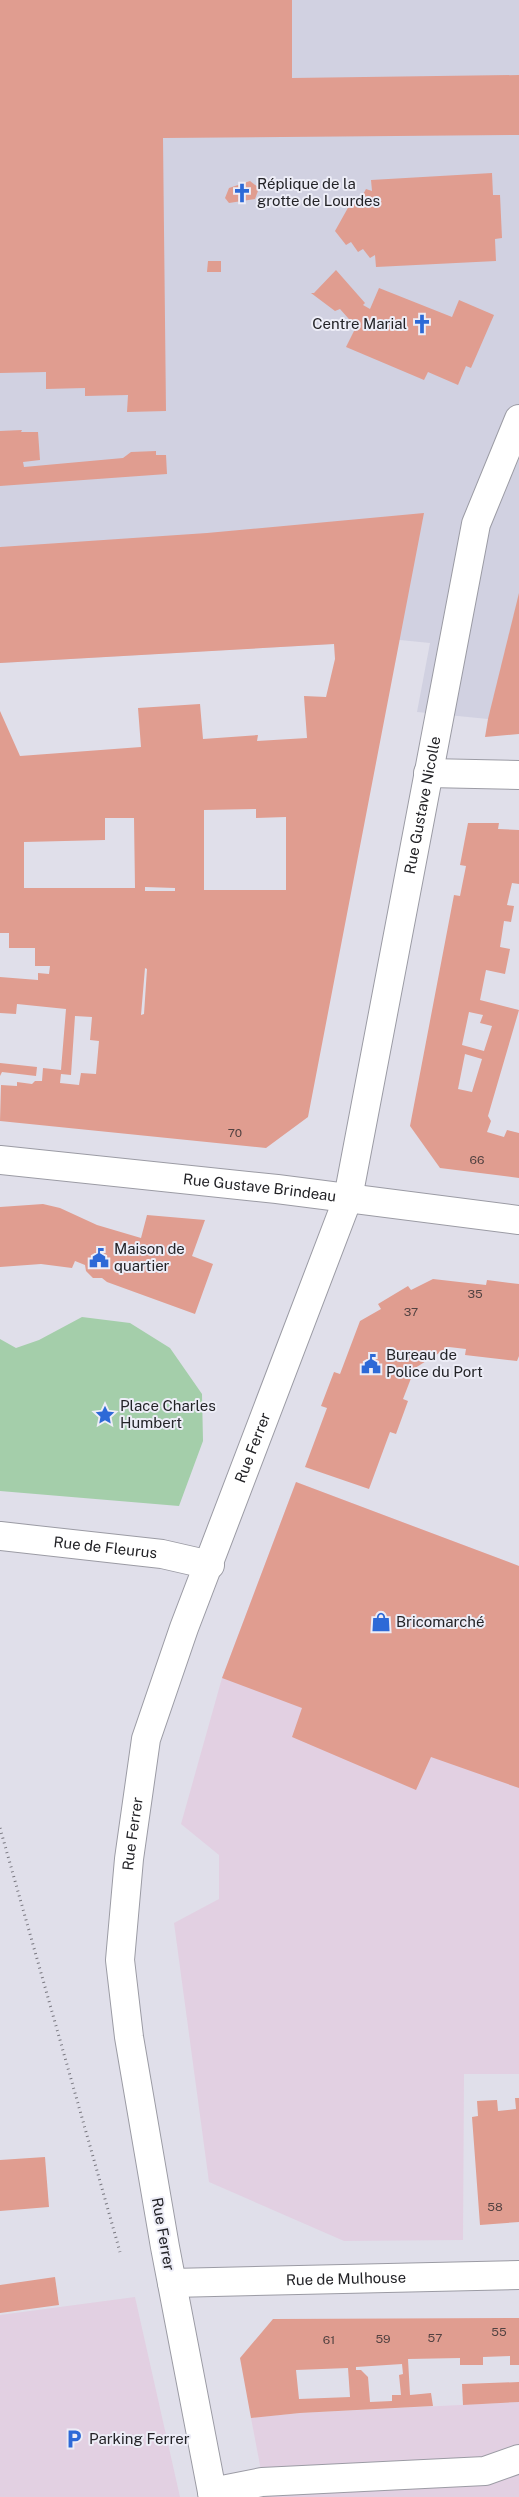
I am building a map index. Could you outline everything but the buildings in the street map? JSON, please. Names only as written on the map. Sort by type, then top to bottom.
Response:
[{"type":"street","name":"Rue Gustave Nicolle","points":[[348,1198],[476,524],[519,419]]},
{"type":"street","points":[[428,773],[519,775]]},
{"type":"street","name":"Rue Gustave Brindeau","points":[[0,1160],[348,1198],[519,1220]]},
{"type":"street","name":"Rue Ferrer","points":[[212,2495],[172,2283],[129,2037],[120,1960],[129,1859],[146,1739],[184,1628],[210,1565],[224,1523],[348,1198]]},
{"type":"street","name":"Rue de Fleurus","points":[[0,1536],[162,1554],[210,1565]]},
{"type":"street","name":"Rue de Mulhouse","points":[[172,2283],[519,2276]]},
{"type":"street","points":[[212,2495],[262,2482],[485,2471],[519,2459]]},
{"type":"path","points":[[0,1828],[120,2252]]},
{"type":"shaded area","points":[[0,0],[519,0],[519,717],[488,719],[417,712],[430,643],[400,640],[0,663]]},
{"type":"shaded area","points":[[296,1482],[519,1566],[519,2074],[464,2074],[463,2240],[344,2241],[209,2182],[174,1923],[219,1899],[219,1855],[181,1824],[222,1678]]},
{"type":"shaded area","points":[[135,2297],[180,2497],[0,2497],[0,2315]]},
{"type":"shaded area","points":[[519,2402],[519,2497],[266,2497],[251,2418],[300,2413]]},
{"type":"green space","name":"Place Charles Humbert","points":[[82,1317],[130,1323],[170,1348],[202,1394],[203,1441],[179,1506],[0,1491],[0,1339],[16,1348],[39,1340]]},
{"type":"place","name":"Réplique de la grotte de Lourdes","points":[[242,193]]},
{"type":"place","name":"Centre Marial","points":[[422,324]]},
{"type":"place","name":"Maison de quartier","points":[[99,1258]]},
{"type":"place","name":"Bureau de Police du Port","points":[[371,1364]]},
{"type":"place","name":"Place Charles Humbert","points":[[105,1415]]},
{"type":"place","name":"Bricomarché","points":[[381,1622]]},
{"type":"place","name":"Parking Ferrer","points":[[74,2439]]}]
